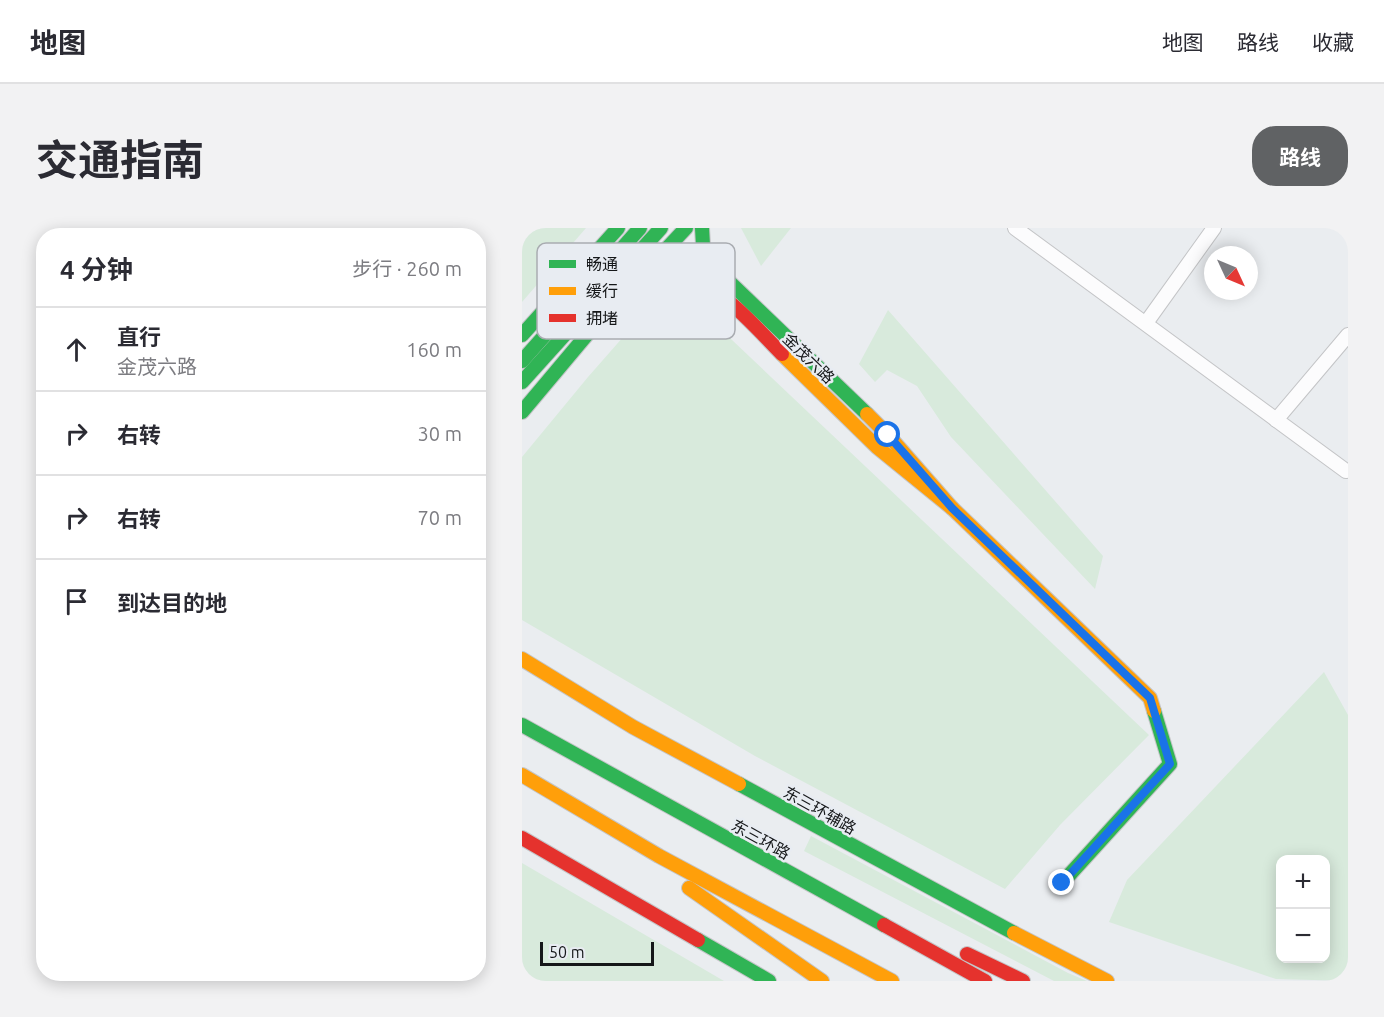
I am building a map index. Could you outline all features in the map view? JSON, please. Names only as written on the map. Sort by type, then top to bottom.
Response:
[{"type":"main road","points":[[627,243],[640,228]]},
{"type":"main road","points":[[647,243],[661,228]]},
{"type":"main road","points":[[672,243],[686,228]]},
{"type":"main road","name":"金茂六路","points":[[702,228],[703,243]]},
{"type":"main road","points":[[603,243],[616,229]]},
{"type":"main road","name":"金茂六路","points":[[735,287],[888,435],[952,508]]},
{"type":"main road","name":"金茂六路","points":[[735,308],[877,447],[952,508],[1150,698],[1170,764],[1062,883]]},
{"type":"main road","points":[[522,335],[537,317]]},
{"type":"main road","points":[[522,361],[542,339]]},
{"type":"main road","points":[[522,382],[561,339]]},
{"type":"main road","points":[[522,412],[583,339]]},
{"type":"main road","name":"东三环辅路","points":[[522,659],[643,733],[977,914],[1107,981]]},
{"type":"main road","name":"东三环路","points":[[522,725],[985,981]]},
{"type":"main road","points":[[522,775],[690,873],[892,981]]},
{"type":"main road","points":[[566,802],[822,981]]},
{"type":"main road","points":[[703,826],[1023,981]]},
{"type":"main road","points":[[522,838],[770,981]]},
{"type":"street","points":[[1014,228],[1346,471]]},
{"type":"street","points":[[1146,323],[1214,228]]},
{"type":"street","points":[[1276,420],[1348,335]]},
{"type":"green space","points":[[522,228],[586,228],[573,243],[537,243],[537,285],[522,302]]},
{"type":"green space","points":[[741,228],[791,228],[761,266]]},
{"type":"green space","points":[[888,310],[1103,556],[1095,589],[951,437],[917,386],[887,370],[875,382],[859,364]]},
{"type":"green space","points":[[621,339],[731,339],[1149,735],[1060,825],[1005,889],[755,756],[522,620],[522,457]]},
{"type":"green space","points":[[1324,672],[1348,715],[1348,981],[1276,979],[1109,922],[1127,880]]},
{"type":"green space","points":[[811,836],[1087,981],[1054,981],[804,851]]},
{"type":"green space","points":[[522,863],[724,981],[522,981]]},
{"type":"traffic: fast","points":[[605,243],[618,228]]},
{"type":"traffic: fast","points":[[627,243],[640,228]]},
{"type":"traffic: fast","points":[[647,243],[661,228]]},
{"type":"traffic: fast","points":[[672,243],[686,228]]},
{"type":"traffic: fast","points":[[702,228],[703,243]]},
{"type":"traffic: fast","points":[[735,287],[867,414]]},
{"type":"traffic: fast","points":[[522,335],[537,318]]},
{"type":"traffic: fast","points":[[522,361],[542,339]]},
{"type":"traffic: fast","points":[[522,382],[561,339]]},
{"type":"traffic: fast","points":[[522,412],[583,339]]},
{"type":"traffic: fast","points":[[1062,883],[1170,764],[1154,711]]},
{"type":"traffic: fast","points":[[522,725],[884,925]]},
{"type":"traffic: fast","points":[[739,784],[1014,933]]},
{"type":"traffic: fast","points":[[698,940],[769,981]]},
{"type":"traffic: slow","points":[[782,354],[877,447],[952,508],[867,414]]},
{"type":"traffic: slow","points":[[952,508],[1150,698],[1154,711]]},
{"type":"traffic: slow","points":[[522,659],[633,727],[739,784]]},
{"type":"traffic: slow","points":[[522,775],[659,856],[892,981]]},
{"type":"traffic: slow","points":[[689,888],[822,981]]},
{"type":"traffic: slow","points":[[1014,933],[1107,981]]},
{"type":"traffic: jam","points":[[735,307],[782,354]]},
{"type":"traffic: jam","points":[[522,838],[698,940]]},
{"type":"traffic: jam","points":[[884,925],[985,981]]},
{"type":"traffic: jam","points":[[967,954],[1023,981]]},
{"type":"route","points":[[888,435],[952,508],[1150,698],[1170,764],[1062,883]]}]
